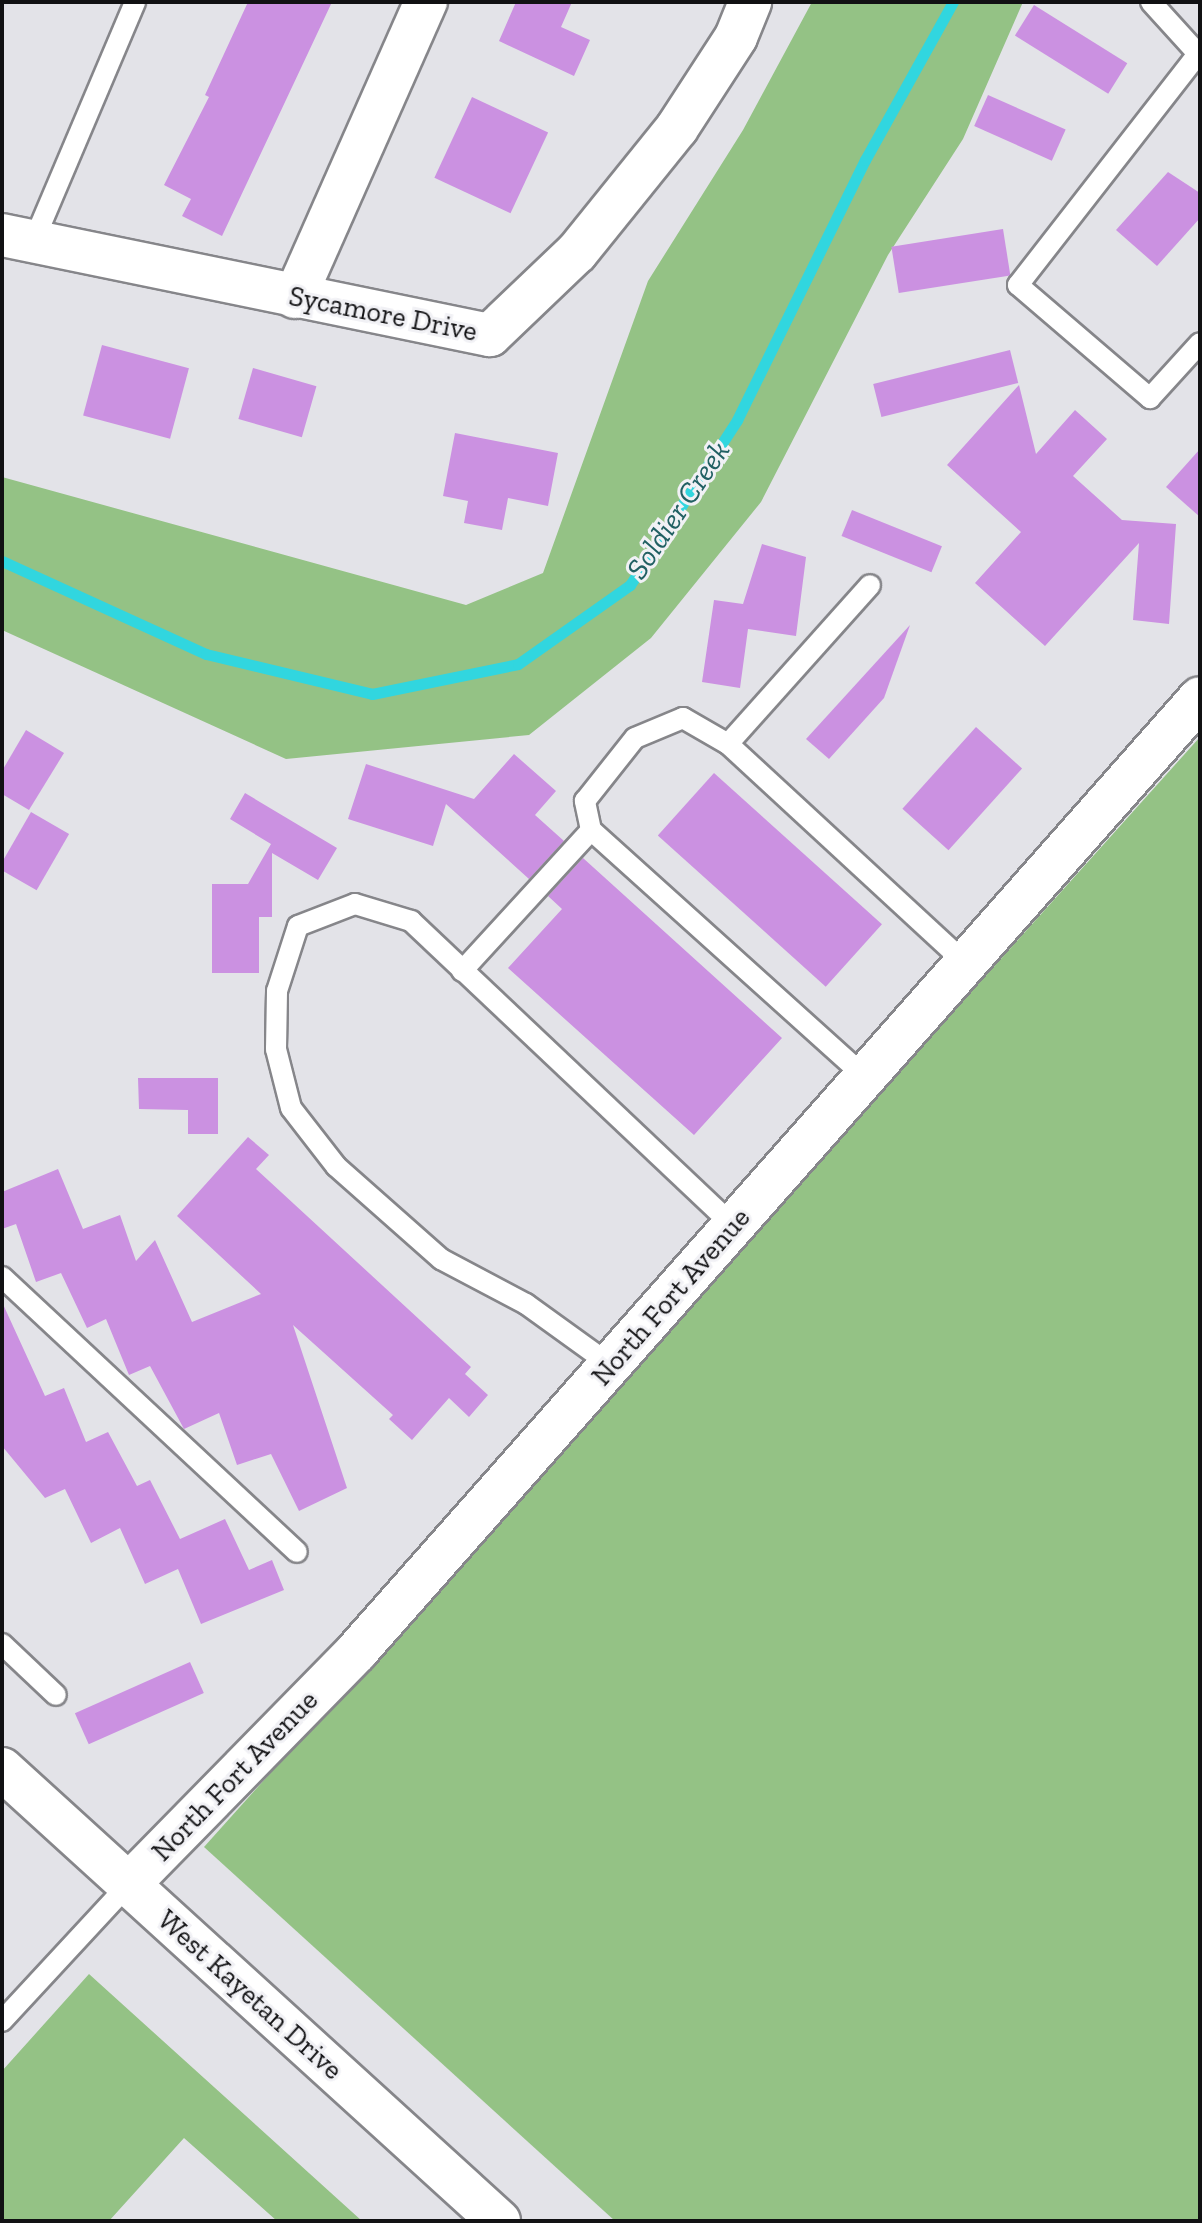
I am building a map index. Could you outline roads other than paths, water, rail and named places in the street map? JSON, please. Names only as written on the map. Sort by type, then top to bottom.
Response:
[{"type":"street","points":[[295,297],[426,2]]},
{"type":"street","name":"Sycamore Drive","points":[[21,246],[490,335],[577,252],[677,128],[736,37],[750,2]]},
{"type":"street","name":"North Fort Avenue","points":[[129,1884],[357,1651],[1200,698]]},
{"type":"street","name":"West Kayetan Drive","points":[[2,1769],[499,2221]]},
{"type":"lane","points":[[21,246],[135,2]]},
{"type":"lane","points":[[1151,2],[1199,55],[1018,285],[1150,398],[1200,343]]},
{"type":"lane","points":[[728,744],[870,585]]},
{"type":"lane","points":[[864,1076],[591,830],[585,801],[635,738],[683,718],[728,744],[965,963]]},
{"type":"lane","points":[[462,971],[591,830]]},
{"type":"lane","points":[[612,1366],[526,1304],[441,1259],[336,1166],[291,1108],[276,1049],[277,991],[298,926],[355,904],[411,921],[732,1225]]},
{"type":"lane","points":[[2,1277],[297,1552]]},
{"type":"lane","points":[[2,1644],[56,1695]]},
{"type":"lane","points":[[6,2008],[129,1884]]},
{"type":"waterway","name":"Soldier Creek","points":[[2,561],[206,654],[372,694],[518,664],[630,585],[737,420],[865,160],[953,2]]}]
